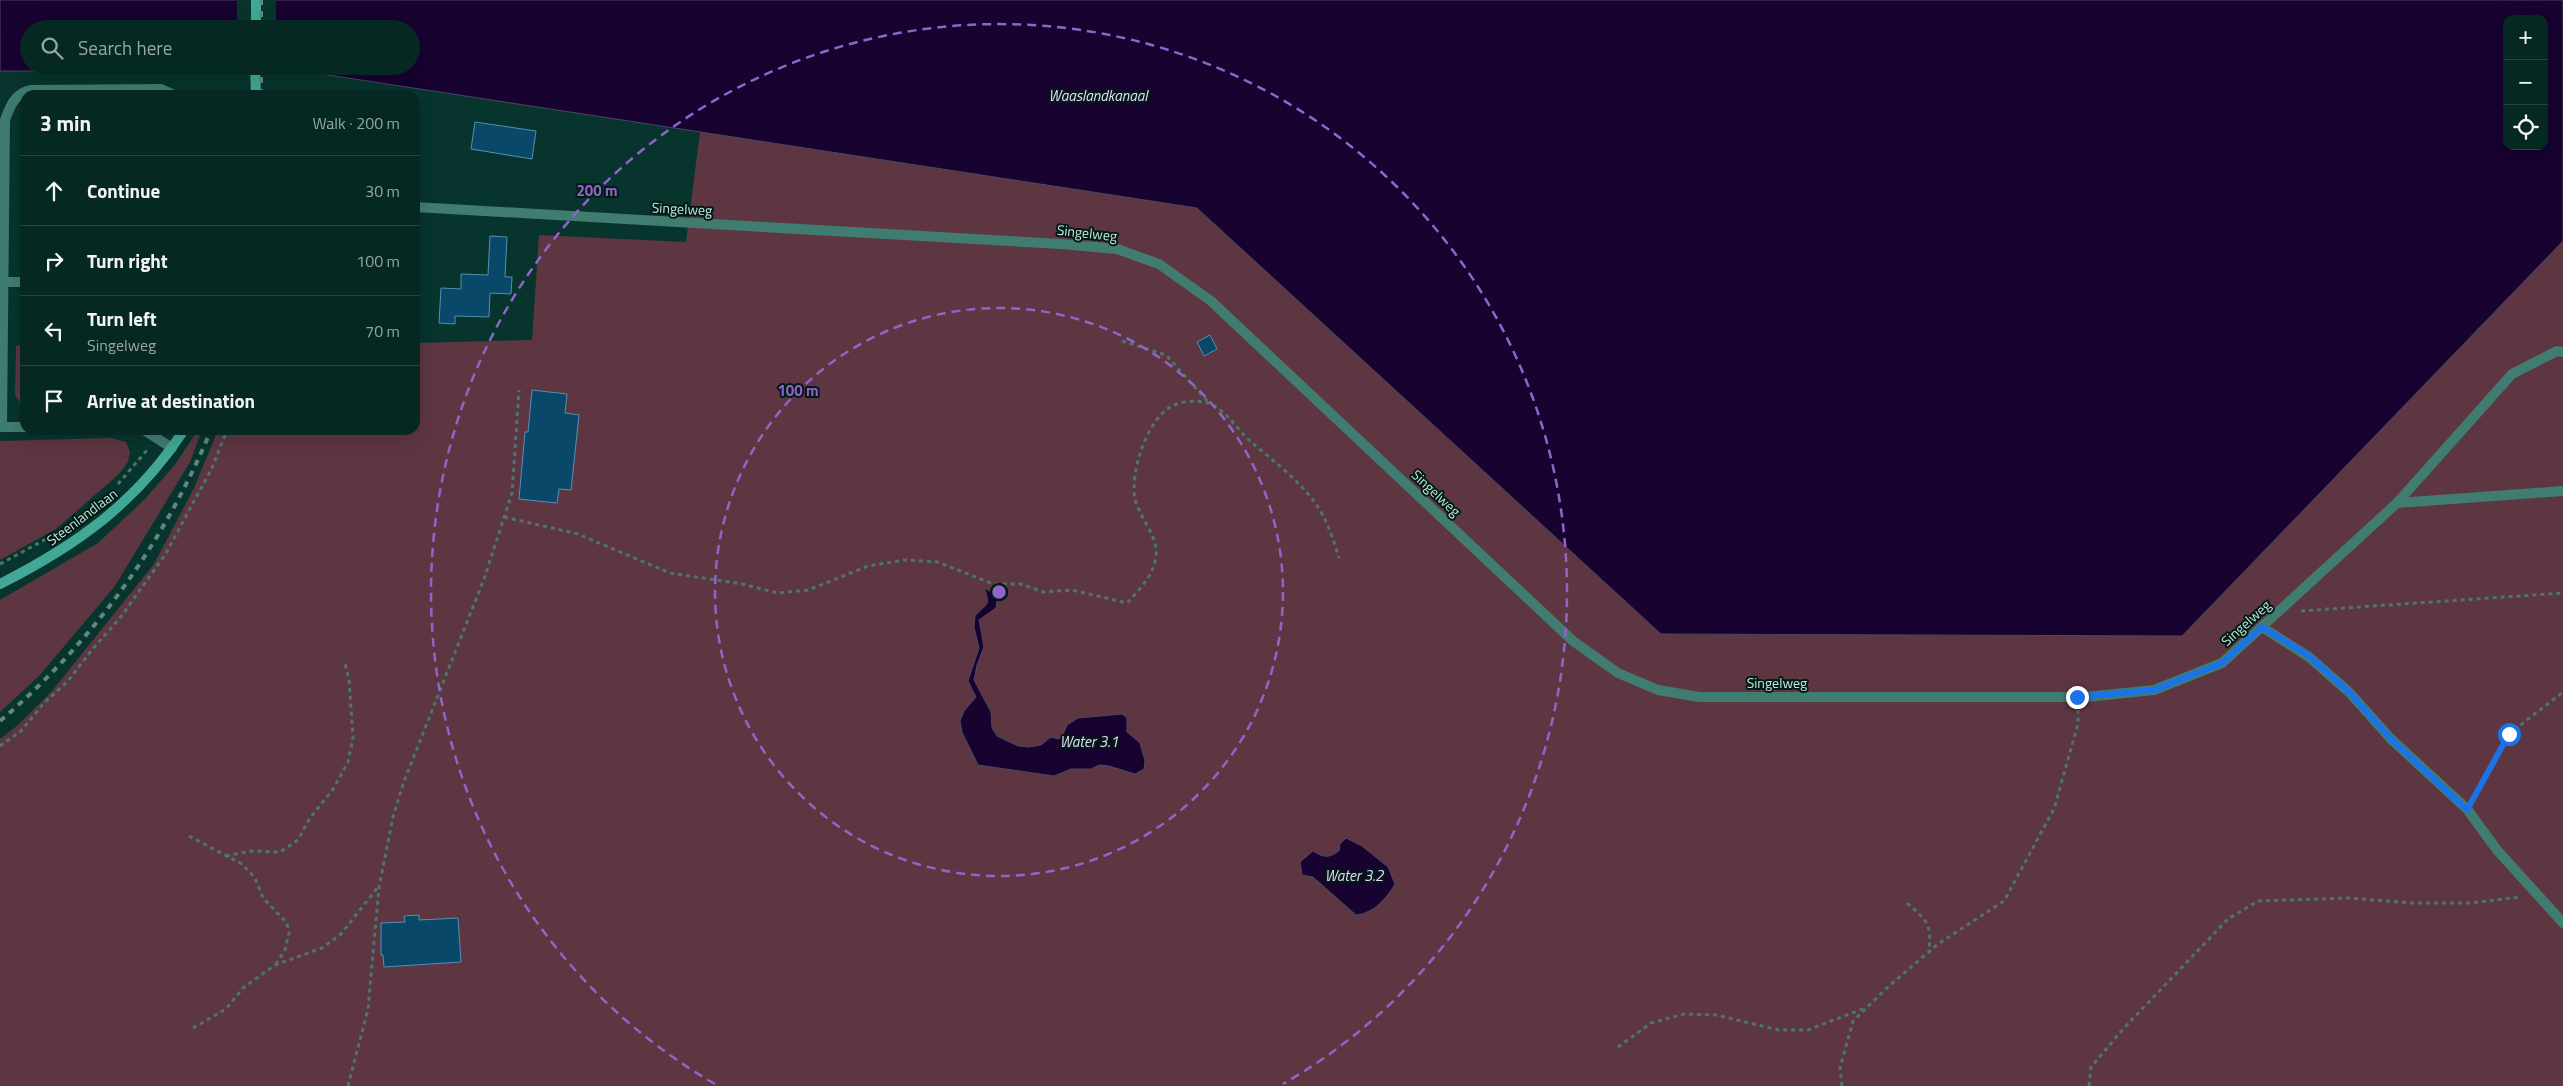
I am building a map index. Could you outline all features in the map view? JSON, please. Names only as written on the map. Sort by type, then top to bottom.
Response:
[{"type":"main road","points":[[256,0],[256,20]]},
{"type":"main road","points":[[256,75],[256,90]]},
{"type":"main road","name":"Steenlandlaan","points":[[0,584],[43,562],[102,522],[128,500],[181,435]]},
{"type":"street","points":[[139,90],[163,90]]},
{"type":"street","points":[[20,95],[10,105],[5,120],[1,427],[20,427]]},
{"type":"street","name":"Singelweg","points":[[420,207],[1116,248],[1159,264],[1211,301],[1573,641],[1618,673],[1658,690],[1699,697],[2077,697],[2154,690],[2222,663],[2397,503],[2512,374],[2557,351],[2563,352]]},
{"type":"street","points":[[4,282],[20,282]]},
{"type":"street","points":[[153,435],[172,448]]},
{"type":"street","points":[[2397,503],[2563,491]]},
{"type":"street","points":[[2262,627],[2309,656],[2350,693],[2390,738],[2467,810],[2519,876],[2563,923]]},
{"type":"path","points":[[1122,341],[1166,355],[1210,403],[1229,418],[1247,438],[1273,460],[1321,511],[1339,558]]},
{"type":"path","points":[[348,1086],[368,1009],[379,887],[393,817],[403,784],[484,579],[512,494],[519,390]]},
{"type":"path","points":[[504,518],[578,534],[670,573],[742,584],[778,593],[808,590],[868,566],[905,560],[938,562],[993,584],[1021,584],[1043,592],[1072,590],[1127,603],[1145,584],[1154,565],[1156,547],[1135,499],[1134,475],[1151,427],[1170,408],[1188,401],[1210,403]]},
{"type":"path","points":[[0,746],[21,731],[44,703],[68,681],[125,611],[165,555],[212,468],[225,435]]},
{"type":"path","points":[[114,488],[158,438]]},
{"type":"path","points":[[0,564],[53,536]]},
{"type":"path","points":[[2278,612],[2563,592]]},
{"type":"path","points":[[226,856],[251,850],[280,852],[298,840],[310,818],[334,788],[348,762],[353,738],[349,679],[344,660]]},
{"type":"path","points":[[2467,810],[2509,734],[2563,692]]},
{"type":"path","points":[[1842,1086],[1840,1068],[1854,1022],[1929,951],[2004,901],[2054,809],[2078,724],[2077,697]]},
{"type":"path","points":[[189,836],[242,864],[255,878],[263,898],[287,923],[289,933],[285,950],[275,965]]},
{"type":"path","points":[[2089,1086],[2091,1067],[2124,1028],[2228,919],[2258,901],[2349,898],[2412,903],[2470,903],[2517,899],[2524,896],[2519,876]]},
{"type":"path","points":[[193,1028],[226,1008],[243,988],[275,965],[322,948],[341,934],[379,887]]},
{"type":"path","points":[[1907,903],[1927,922],[1931,933],[1929,951]]},
{"type":"path","points":[[1618,1047],[1651,1023],[1684,1014],[1716,1015],[1779,1030],[1808,1030],[1868,1007]]},
{"type":"shaded area","points":[[700,132],[1197,208],[1661,634],[2182,636],[2563,241],[2563,1086],[0,1086],[0,739],[18,725],[52,691],[154,564],[194,488],[216,435],[420,435],[420,343],[532,340],[539,235],[686,242]]},
{"type":"shaded area","points":[[16,346],[20,346],[20,402],[15,395]]},
{"type":"shaded area","points":[[195,435],[200,435],[190,462],[115,586],[39,676],[0,712],[0,600],[98,543],[144,500],[174,466]]},
{"type":"shaded area","points":[[111,438],[126,442],[130,452],[128,462],[118,475],[56,529],[0,560],[0,441]]},
{"type":"water","name":"Waaslandkanaal","points":[[0,0],[2563,0],[2563,241],[2182,636],[1661,634],[1197,208],[328,75],[420,75],[420,20],[20,20],[20,71],[0,71]]},
{"type":"water","name":"Water 3.1","points":[[984,588],[992,592],[997,600],[996,608],[979,620],[984,647],[974,680],[991,712],[992,728],[997,736],[1018,746],[1041,745],[1051,737],[1058,739],[1062,737],[1067,725],[1078,718],[1122,714],[1127,718],[1127,732],[1140,743],[1145,761],[1144,769],[1135,774],[1099,765],[1091,769],[1071,769],[1054,776],[978,765],[962,732],[960,721],[964,711],[976,697],[968,681],[979,648],[974,627],[975,616],[988,602]]},
{"type":"water","name":"Water 3.2","points":[[1346,838],[1362,846],[1388,867],[1395,884],[1379,904],[1362,914],[1356,915],[1313,877],[1302,875],[1300,862],[1313,851],[1320,855],[1329,856],[1339,851],[1340,844]]},
{"type":"pier","points":[[237,0],[276,0],[276,20],[237,20]]},
{"type":"building","points":[[475,122],[536,131],[532,159],[471,149]]},
{"type":"building","points":[[490,236],[507,237],[505,277],[512,277],[511,294],[490,293],[489,317],[455,316],[455,324],[439,323],[441,288],[461,289],[461,274],[488,275]]},
{"type":"building","points":[[1210,335],[1217,349],[1204,356],[1197,342]]},
{"type":"building","points":[[532,390],[567,394],[565,413],[579,415],[571,490],[559,489],[557,503],[519,499],[525,432],[528,432]]},
{"type":"building","points":[[419,915],[419,920],[458,918],[461,962],[384,967],[383,955],[381,955],[381,923],[405,922],[404,916]]},
{"type":"railway","points":[[261,0],[261,20]]},
{"type":"railway","points":[[261,75],[261,90]]},
{"type":"railway","points":[[0,721],[66,658],[123,588],[171,512],[209,435]]},
{"type":"route","points":[[2077,697],[2154,690],[2222,663],[2262,627],[2309,656],[2350,693],[2390,738],[2467,810],[2509,734]]}]
